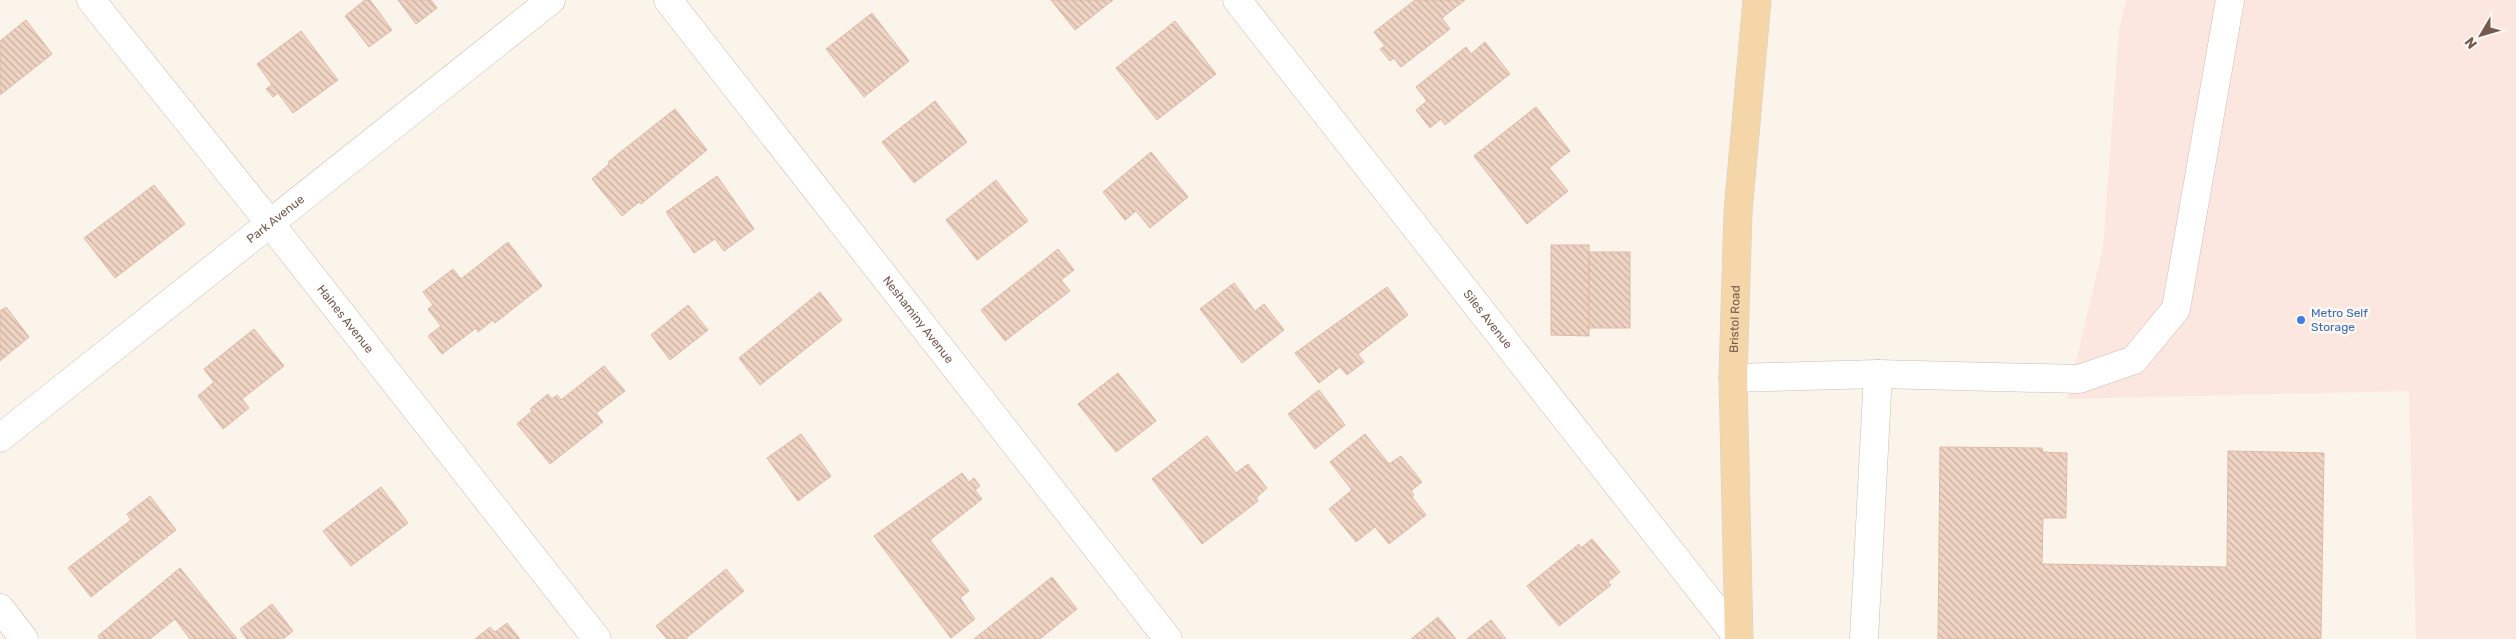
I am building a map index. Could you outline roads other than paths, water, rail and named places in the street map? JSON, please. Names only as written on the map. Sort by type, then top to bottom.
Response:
[{"type":"main road","name":"Bristol Road","points":[[1739,639],[1732,378],[1738,212],[1757,0]]},
{"type":"street","name":"Haines Avenue","points":[[91,0],[269,222],[597,639]]},
{"type":"street","name":"Park Avenue","points":[[0,438],[269,222],[551,0]]},
{"type":"street","name":"Neshaminy Avenue","points":[[668,0],[1168,639]]},
{"type":"street","name":"Siles Avenue","points":[[1237,0],[1739,639]]},
{"type":"street","points":[[1732,378],[1878,374],[2080,379],[2134,360],[2176,309],[2230,0]]},
{"type":"street","points":[[1864,639],[1878,374]]},
{"type":"street","points":[[0,608],[24,639]]},
{"type":"place","name":"Metro Self Storage","points":[[2301,320]]}]
